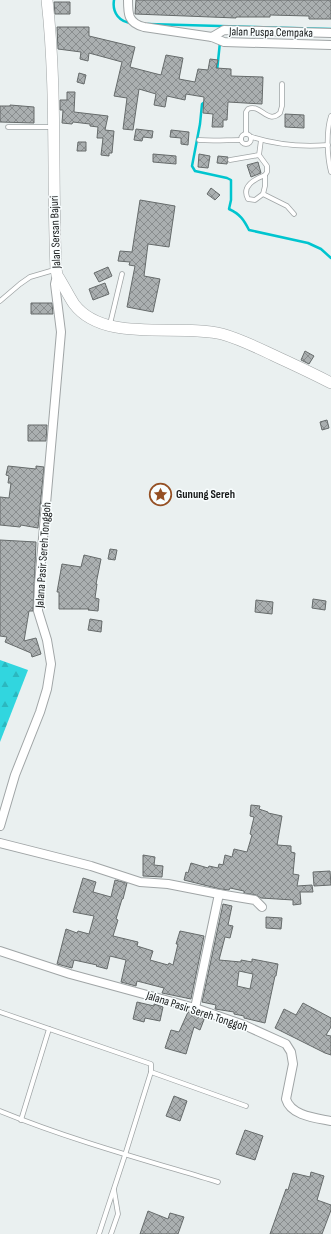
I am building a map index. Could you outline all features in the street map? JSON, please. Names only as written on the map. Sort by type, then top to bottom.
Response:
[{"type":"main road","name":"Jalan Sersan Bajuri","points":[[47,0],[51,38],[54,127],[54,216],[57,272],[75,305],[93,321],[110,326],[128,329],[197,330],[222,334],[246,342],[331,383]]},
{"type":"street","name":"Jalan Puspa Cempaka","points":[[128,0],[129,14],[134,23],[144,27],[212,37],[224,42],[331,45]]},
{"type":"street","name":"Jalan Puspa Cempaka","points":[[212,37],[224,30],[331,33]]},
{"type":"street","points":[[224,30],[224,42]]},
{"type":"street","points":[[309,33],[309,45]]},
{"type":"street","name":"Jalana Pasir Sereh Tonggoh","points":[[0,826],[15,775],[40,712],[47,689],[51,664],[47,640],[38,611],[38,584],[61,332],[55,284],[57,272]]},
{"type":"street","points":[[0,843],[91,866],[140,882],[168,884],[255,900],[262,908]]},
{"type":"street","points":[[195,1008],[219,894]]},
{"type":"street","name":"Jalana Pasir Sereh Tonggoh","points":[[0,952],[70,974],[195,1008],[244,1025],[286,1044],[291,1052],[293,1064],[286,1099],[288,1104],[295,1111],[331,1121]]},
{"type":"lane","points":[[246,134],[246,112],[248,109],[255,108],[270,117],[274,117],[280,113],[282,84]]},
{"type":"lane","points":[[331,116],[328,125],[329,165],[331,172]]},
{"type":"lane","points":[[8,127],[54,127]]},
{"type":"lane","points":[[246,134],[261,140],[283,144],[306,146],[328,145]]},
{"type":"lane","points":[[241,140],[242,136],[246,134]]},
{"type":"lane","points":[[199,140],[241,140],[244,144],[247,144],[251,141],[252,137]]},
{"type":"lane","points":[[261,140],[259,155],[267,166],[265,186],[263,194],[254,200],[247,198],[245,194],[246,188],[249,184],[265,175]]},
{"type":"lane","points":[[230,160],[259,155]]},
{"type":"lane","points":[[263,194],[287,206],[294,214]]},
{"type":"lane","points":[[0,301],[20,284],[30,278],[57,272]]},
{"type":"lane","points":[[110,326],[122,274]]},
{"type":"lane","points":[[0,1012],[150,1064],[151,1072],[126,1155],[99,1234]]},
{"type":"lane","points":[[21,1120],[49,1029]]},
{"type":"lane","points":[[151,1072],[246,1106]]},
{"type":"lane","points":[[0,1111],[21,1120],[126,1155],[218,1182]]},
{"type":"lane","points":[[112,1234],[118,1214],[114,1190]]},
{"type":"green space","points":[[0,660],[28,670],[0,742]]},
{"type":"building","points":[[136,0],[331,0],[331,19],[309,19],[309,16],[270,15],[270,17],[236,18],[135,14]]},
{"type":"building","points":[[54,2],[70,2],[70,14],[55,14]]},
{"type":"building","points":[[57,27],[89,27],[89,36],[135,47],[130,67],[161,75],[166,55],[183,58],[179,79],[195,82],[198,69],[208,70],[210,59],[218,60],[216,68],[231,69],[231,76],[263,77],[262,104],[228,102],[227,120],[223,120],[223,127],[212,127],[213,114],[203,113],[204,97],[186,94],[185,100],[167,96],[165,107],[154,105],[156,94],[139,89],[133,130],[123,129],[127,98],[114,96],[122,62],[89,53],[88,61],[80,59],[81,52],[58,49]]},
{"type":"building","points":[[79,73],[86,75],[84,84],[77,82]]},
{"type":"building","points":[[67,92],[75,92],[74,112],[108,116],[105,130],[114,131],[112,153],[109,153],[109,156],[101,155],[103,138],[97,138],[98,127],[90,126],[90,124],[73,122],[72,124],[62,123],[63,110],[60,110],[60,100],[67,100]]},
{"type":"building","points":[[10,105],[34,107],[34,123],[0,122],[0,106]]},
{"type":"building","points":[[285,114],[304,115],[304,128],[285,127]]},
{"type":"building","points":[[136,129],[153,131],[152,138],[143,137],[142,141],[134,140]]},
{"type":"building","points":[[171,130],[189,132],[188,145],[181,144],[181,138],[170,137]]},
{"type":"building","points":[[78,142],[86,142],[86,151],[77,151]]},
{"type":"building","points":[[153,154],[176,156],[176,164],[153,162]]},
{"type":"building","points":[[199,154],[210,156],[208,168],[198,167]]},
{"type":"building","points":[[218,156],[228,157],[227,164],[217,163]]},
{"type":"building","points":[[258,162],[261,173],[251,177],[247,165]]},
{"type":"building","points":[[211,188],[220,195],[215,200],[207,194]]},
{"type":"building","points":[[140,200],[175,206],[169,247],[148,244],[144,276],[160,279],[153,312],[127,307],[135,266],[129,265],[130,262],[118,261],[120,251],[132,252]]},
{"type":"building","points":[[108,267],[112,276],[99,282],[94,273]]},
{"type":"building","points":[[105,283],[109,294],[93,300],[89,289]]},
{"type":"building","points":[[31,303],[52,303],[53,314],[31,314]]},
{"type":"building","points":[[305,351],[314,356],[309,364],[301,360]]},
{"type":"building","points":[[327,420],[329,428],[322,430],[320,422]]},
{"type":"building","points":[[28,425],[47,425],[46,441],[28,441]]},
{"type":"building","points":[[8,466],[36,469],[36,466],[44,467],[38,528],[21,525],[20,527],[0,525],[0,497],[9,498],[11,483],[8,483],[9,476],[6,475]]},
{"type":"building","points":[[0,540],[36,542],[33,611],[29,611],[24,641],[36,638],[41,654],[32,657],[31,653],[5,642],[7,637],[0,636]]},
{"type":"building","points":[[110,549],[117,550],[115,560],[108,559]]},
{"type":"building","points":[[84,555],[101,559],[95,598],[99,599],[98,611],[88,610],[89,609],[59,609],[59,592],[57,592],[62,564],[81,567]]},
{"type":"building","points":[[313,599],[326,601],[325,610],[312,608]]},
{"type":"building","points":[[256,600],[273,602],[272,614],[255,612]]},
{"type":"building","points":[[90,619],[102,621],[101,632],[88,630]]},
{"type":"building","points":[[251,805],[260,806],[259,809],[268,813],[282,816],[277,845],[291,846],[291,852],[295,853],[293,874],[299,875],[297,886],[312,885],[313,892],[300,892],[301,904],[293,905],[293,900],[261,898],[256,895],[244,893],[244,891],[230,888],[229,890],[220,889],[184,880],[191,863],[208,868],[209,866],[218,868],[219,864],[223,865],[225,855],[232,857],[234,849],[247,852],[252,835],[250,834],[254,817],[250,816]]},
{"type":"building","points":[[143,855],[155,857],[154,865],[163,866],[162,877],[143,876]]},
{"type":"building","points":[[330,871],[331,885],[314,886],[313,872]]},
{"type":"building","points":[[83,878],[96,882],[93,892],[111,897],[115,880],[127,883],[116,919],[118,920],[113,936],[138,942],[137,946],[153,951],[150,960],[173,965],[178,944],[176,944],[180,931],[204,936],[191,999],[162,993],[164,988],[137,981],[136,986],[121,982],[126,960],[110,956],[107,969],[96,966],[97,965],[74,960],[72,968],[57,964],[66,929],[77,933],[78,931],[89,934],[94,916],[73,912]]},
{"type":"building","points":[[223,904],[232,906],[228,925],[233,926],[230,938],[225,937],[219,960],[241,962],[241,960],[252,962],[252,959],[278,964],[265,1023],[244,1018],[244,1016],[234,1014],[234,1012],[215,1009],[216,1005],[202,1002]],"holes":[[[239,971],[253,974],[250,989],[237,986]]]},
{"type":"building","points":[[266,917],[282,918],[281,929],[266,928]]},
{"type":"building","points":[[137,1002],[154,1006],[154,1004],[163,1007],[160,1021],[145,1018],[144,1022],[133,1019]]},
{"type":"building","points":[[303,1003],[331,1018],[331,1027],[326,1035],[331,1036],[331,1055],[275,1028],[284,1009],[296,1015]]},
{"type":"building","points":[[188,1012],[205,1017],[200,1030],[194,1027],[186,1054],[165,1048],[171,1030],[179,1032]]},
{"type":"building","points":[[174,1096],[187,1101],[180,1121],[166,1116]]},
{"type":"building","points":[[245,1130],[263,1136],[255,1160],[236,1154]]},
{"type":"building","points":[[311,1172],[324,1176],[317,1200],[331,1205],[331,1210],[322,1234],[270,1234],[286,1189],[288,1190],[293,1173],[310,1177]]},
{"type":"building","points":[[148,1211],[168,1219],[170,1213],[184,1217],[178,1234],[140,1234]]},
{"type":"waterway","points":[[114,0],[115,13],[120,19],[128,23],[133,23]]},
{"type":"waterway","points":[[148,24],[331,29]]},
{"type":"waterway","points":[[217,71],[220,42]]},
{"type":"waterway","points":[[206,101],[202,104],[200,124],[192,166],[195,171],[231,180],[231,200],[229,209],[241,218],[249,230],[308,243],[321,249],[331,258]]},
{"type":"place","name":"Gunung Sereh","points":[[161,494]]}]
